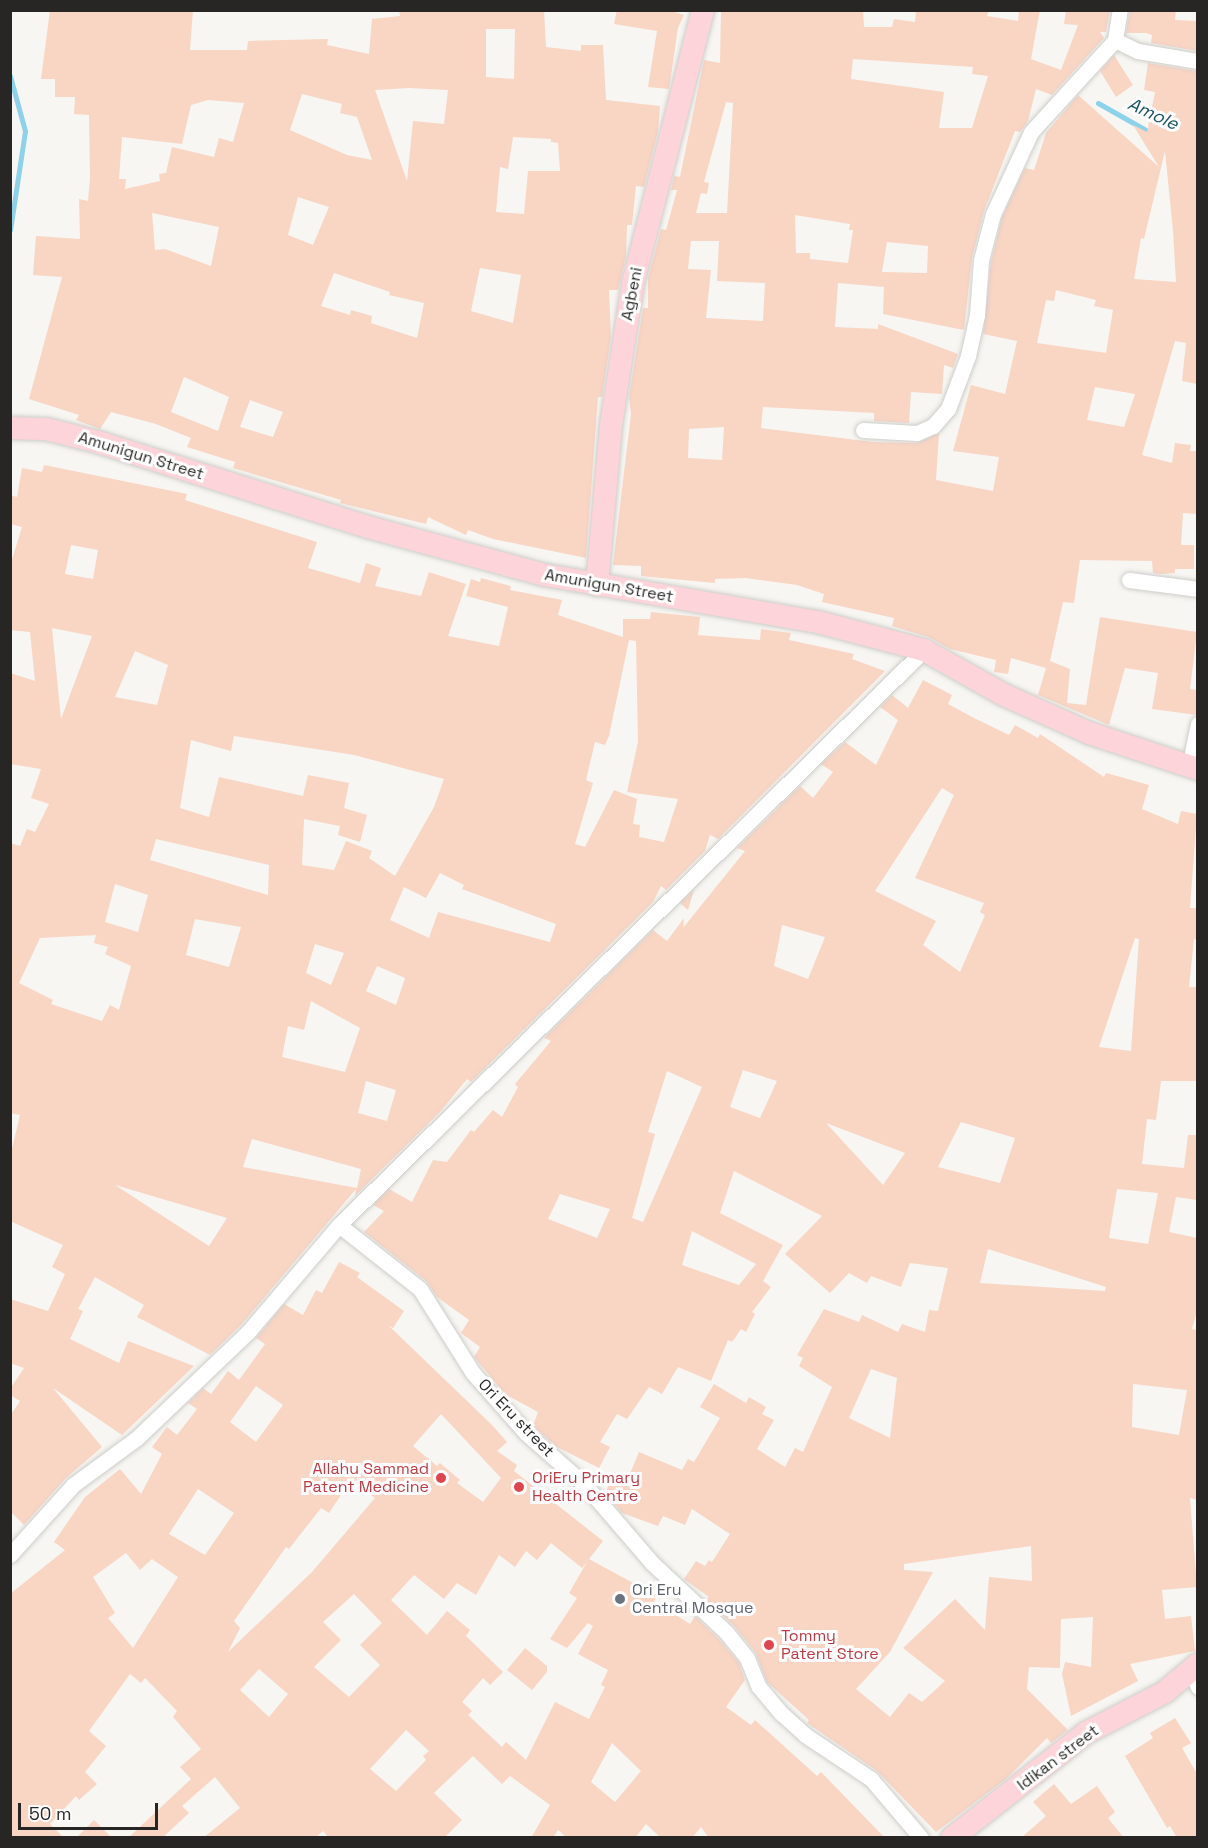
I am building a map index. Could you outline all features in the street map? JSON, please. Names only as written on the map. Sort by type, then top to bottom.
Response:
[{"type":"main road","name":"Agbeni","points":[[597,585],[611,425],[633,283],[703,10]]},
{"type":"main road","name":"Amunigun Street","points":[[10,428],[46,429],[98,442],[368,527],[544,575],[818,622],[924,651],[1002,694],[1089,733],[1193,768]]},
{"type":"main road","name":"Idikan street","points":[[952,1838],[1086,1733],[1165,1692],[1195,1673]]},
{"type":"street","points":[[863,430],[917,433],[933,426],[948,409],[968,356],[977,315],[981,260],[993,214],[1031,132],[1115,40],[1120,10]]},
{"type":"street","points":[[1115,40],[1138,51],[1197,61]]},
{"type":"street","points":[[1129,580],[1197,589]]},
{"type":"street","points":[[10,1555],[73,1485],[137,1438],[248,1332],[339,1225],[924,651]]},
{"type":"street","points":[[1193,768],[1197,724]]},
{"type":"street","name":"Ori Eru street","points":[[339,1225],[420,1289],[473,1373],[526,1433],[585,1485],[652,1563],[726,1632],[747,1658],[759,1688],[782,1714],[805,1735],[871,1779],[921,1838]]},
{"type":"building","points":[[50,10],[193,10],[190,50],[247,50],[248,41],[328,39],[327,45],[369,54],[372,19],[400,16],[399,10],[544,10],[546,47],[581,51],[581,45],[603,45],[606,100],[660,106],[658,132],[644,187],[636,186],[632,225],[627,225],[626,257],[618,290],[609,290],[611,337],[602,397],[598,397],[586,558],[493,539],[468,530],[466,535],[428,517],[426,524],[340,503],[341,500],[233,468],[235,462],[187,447],[191,438],[156,424],[111,412],[100,429],[76,420],[79,415],[29,399],[62,277],[33,275],[36,236],[80,239],[79,199],[88,201],[90,178],[89,115],[74,114],[75,97],[55,97],[55,79],[41,79]],"holes":[[[486,29],[515,29],[514,79],[486,77]],[[409,88],[448,90],[444,124],[413,121],[407,181],[375,90]],[[302,94],[342,104],[340,113],[357,117],[372,160],[347,155],[290,130]],[[208,100],[244,103],[233,142],[219,138],[214,157],[172,147],[166,173],[159,174],[160,181],[125,189],[126,179],[119,179],[122,137],[182,144],[191,105]],[[513,137],[551,139],[551,142],[558,143],[560,171],[528,171],[524,214],[496,212],[500,167],[508,169]],[[298,197],[329,207],[313,245],[288,235]],[[152,213],[219,227],[211,266],[165,249],[155,250]],[[480,268],[521,275],[513,323],[471,311]],[[334,273],[390,292],[389,295],[424,303],[417,338],[371,323],[372,316],[351,310],[350,315],[321,306]],[[184,377],[229,397],[218,431],[171,412]],[[250,400],[283,412],[273,437],[240,427]]]},
{"type":"building","points":[[617,10],[668,10],[684,15],[678,28],[669,89],[648,87],[657,31],[614,24]]},
{"type":"building","points":[[721,10],[863,10],[864,27],[892,27],[894,19],[915,22],[916,10],[989,10],[987,16],[1018,21],[1019,10],[1040,10],[1031,59],[1061,70],[1078,25],[1064,24],[1066,10],[1110,10],[1106,32],[1100,32],[1104,38],[1052,95],[1036,89],[1028,121],[1020,132],[1015,131],[984,211],[972,258],[964,330],[883,314],[884,287],[838,283],[835,327],[878,329],[878,324],[958,354],[953,368],[944,365],[942,394],[911,392],[909,423],[874,421],[874,413],[763,407],[761,428],[873,442],[917,443],[939,433],[936,480],[993,491],[999,457],[953,451],[971,385],[1005,394],[1017,341],[983,334],[991,262],[1002,217],[1025,168],[1034,170],[1046,133],[1078,95],[1159,167],[1133,125],[1147,132],[1155,92],[1144,90],[1148,63],[1197,71],[1197,384],[1182,381],[1186,343],[1175,341],[1142,455],[1172,463],[1175,443],[1191,445],[1190,451],[1197,451],[1197,514],[1183,513],[1181,545],[1194,545],[1194,569],[1175,569],[1175,573],[1160,574],[1153,573],[1152,561],[1080,560],[1074,603],[1063,602],[1050,661],[1070,669],[1067,703],[1086,705],[1100,617],[1197,632],[1190,689],[1197,690],[1197,715],[1152,709],[1158,673],[1125,668],[1109,725],[1038,695],[1046,668],[1011,658],[1008,674],[994,672],[996,660],[950,649],[928,637],[892,626],[894,618],[822,602],[824,594],[797,585],[745,578],[715,579],[715,583],[641,576],[641,566],[613,565],[631,414],[629,397],[643,308],[648,308],[648,278],[661,229],[666,230],[677,190],[671,190],[674,176],[680,177],[704,60],[720,63]],"holes":[[[853,59],[973,67],[972,74],[988,76],[972,128],[939,128],[944,92],[851,79]],[[726,102],[733,103],[727,213],[696,213],[701,193],[707,194],[709,183],[704,182]],[[1165,151],[1176,282],[1134,279],[1141,238],[1144,239]],[[795,215],[850,224],[849,230],[853,230],[848,263],[810,259],[810,253],[796,253]],[[691,241],[719,241],[717,281],[765,283],[763,321],[706,318],[711,270],[688,269]],[[887,242],[928,246],[927,273],[882,272]],[[1056,290],[1096,300],[1094,306],[1113,310],[1106,353],[1037,343],[1046,300],[1054,301]],[[1095,387],[1135,394],[1124,427],[1087,420]],[[724,427],[722,460],[688,458],[689,429]]]},
{"type":"building","points":[[1130,10],[1176,10],[1175,20],[1197,21],[1197,51],[1151,43],[1152,35],[1146,33],[1126,33]]},
{"type":"building","points":[[1114,55],[1133,85],[1116,97],[1100,71]]},
{"type":"building","points":[[44,465],[187,494],[185,500],[317,542],[308,568],[360,583],[366,563],[381,568],[375,586],[421,596],[429,572],[466,584],[448,636],[499,646],[508,607],[466,596],[471,579],[480,582],[481,578],[511,586],[510,590],[562,600],[558,615],[623,637],[623,619],[650,619],[651,612],[700,617],[698,635],[760,640],[761,629],[791,633],[789,640],[854,654],[852,659],[885,671],[718,839],[710,835],[705,851],[666,890],[661,886],[653,902],[471,1082],[467,1079],[440,1112],[355,1196],[356,1189],[241,1325],[210,1355],[137,1317],[144,1305],[95,1277],[78,1309],[83,1311],[70,1339],[119,1363],[128,1341],[194,1366],[122,1435],[53,1388],[102,1447],[66,1478],[24,1525],[10,1511],[10,1416],[20,1401],[10,1395],[10,1389],[24,1368],[10,1363],[10,1299],[48,1311],[65,1274],[52,1267],[63,1245],[10,1221],[10,1157],[20,1115],[10,1113],[10,843],[20,846],[27,829],[35,832],[49,804],[31,798],[41,769],[10,764],[10,673],[35,681],[30,632],[10,630],[10,566],[22,527],[10,524],[10,495],[17,497],[22,468],[42,472]],"holes":[[[71,545],[98,550],[93,579],[65,574]],[[52,628],[92,636],[61,719]],[[629,640],[636,641],[638,742],[627,792],[678,799],[664,842],[639,837],[640,825],[633,824],[637,799],[614,790],[585,847],[575,844],[593,783],[586,780],[595,742],[605,745],[609,736]],[[135,651],[168,665],[157,705],[115,697]],[[234,736],[354,755],[444,779],[434,807],[395,876],[369,858],[372,851],[346,841],[334,870],[302,865],[304,819],[340,826],[338,835],[360,842],[367,815],[344,808],[349,783],[308,775],[303,796],[219,777],[209,817],[180,808],[191,740],[231,751]],[[156,839],[269,865],[268,895],[150,860]],[[440,873],[464,885],[462,889],[556,924],[550,942],[438,912],[429,938],[390,920],[404,887],[426,898]],[[115,884],[148,895],[138,932],[105,922]],[[195,919],[241,927],[229,967],[186,955]],[[96,935],[94,943],[108,947],[105,954],[131,966],[119,1010],[110,1005],[102,1021],[51,1004],[53,1000],[19,983],[40,938]],[[315,944],[344,953],[331,985],[306,973]],[[377,966],[405,978],[396,1005],[366,991]],[[311,1001],[360,1028],[345,1072],[282,1057],[288,1026],[304,1030]],[[366,1081],[396,1090],[387,1121],[358,1113]],[[252,1139],[361,1169],[357,1188],[243,1167]],[[115,1185],[227,1218],[209,1246]]]},
{"type":"building","points":[[923,680],[952,695],[948,704],[1009,735],[1015,725],[1038,738],[1040,734],[1104,777],[1106,773],[1149,785],[1142,809],[1178,824],[1181,811],[1197,814],[1190,908],[1197,908],[1197,940],[1194,939],[1189,987],[1197,987],[1197,1081],[1161,1081],[1156,1120],[1147,1119],[1142,1164],[1184,1168],[1188,1135],[1197,1135],[1197,1200],[1176,1197],[1169,1232],[1197,1238],[1197,1311],[1192,1329],[1197,1330],[1197,1500],[1190,1498],[1197,1587],[1162,1590],[1165,1619],[1191,1616],[1195,1651],[1130,1664],[1138,1681],[1071,1716],[1062,1674],[1065,1662],[1091,1667],[1093,1617],[1061,1619],[1060,1668],[1029,1667],[1027,1689],[1068,1730],[1051,1743],[1047,1738],[1006,1779],[936,1832],[877,1771],[807,1723],[809,1720],[767,1682],[755,1652],[734,1626],[706,1600],[709,1597],[684,1579],[696,1561],[705,1566],[709,1560],[712,1562],[730,1534],[692,1509],[685,1525],[663,1516],[658,1526],[622,1513],[605,1493],[612,1478],[626,1483],[639,1452],[682,1470],[688,1459],[694,1462],[720,1418],[700,1407],[714,1384],[746,1403],[749,1397],[766,1407],[762,1414],[774,1420],[757,1449],[785,1467],[795,1448],[803,1452],[832,1387],[799,1366],[803,1358],[797,1355],[824,1309],[859,1322],[862,1315],[898,1332],[902,1324],[925,1332],[929,1310],[938,1311],[948,1268],[910,1263],[901,1287],[871,1276],[867,1283],[849,1273],[830,1293],[785,1254],[822,1216],[734,1171],[720,1213],[783,1245],[763,1281],[771,1287],[752,1312],[755,1314],[746,1332],[741,1329],[732,1342],[728,1340],[711,1381],[678,1367],[662,1394],[649,1387],[627,1419],[617,1414],[600,1442],[610,1447],[599,1468],[557,1447],[533,1426],[538,1412],[505,1394],[474,1357],[480,1347],[461,1333],[469,1320],[437,1297],[426,1281],[364,1232],[384,1211],[373,1205],[389,1189],[412,1202],[433,1160],[447,1162],[471,1130],[474,1132],[493,1110],[502,1117],[518,1087],[515,1084],[551,1041],[544,1038],[653,930],[667,941],[684,918],[683,928],[745,851],[737,848],[800,786],[813,798],[833,772],[821,764],[845,742],[876,765],[898,720],[880,707],[892,695],[908,708]],"holes":[[[942,788],[954,795],[915,878],[984,903],[980,912],[985,915],[960,972],[923,945],[936,921],[875,891]],[[782,925],[825,937],[808,979],[774,966]],[[1135,938],[1139,939],[1131,1051],[1099,1047]],[[743,1070],[777,1081],[760,1118],[730,1107]],[[667,1071],[702,1087],[643,1222],[632,1218],[655,1134],[648,1132]],[[961,1122],[1015,1138],[1000,1183],[938,1167]],[[826,1123],[905,1153],[883,1185]],[[1117,1189],[1158,1193],[1148,1244],[1109,1238]],[[560,1194],[610,1209],[597,1238],[548,1219]],[[692,1231],[756,1264],[739,1285],[682,1265]],[[988,1249],[1106,1287],[1105,1291],[980,1283]],[[871,1369],[897,1378],[890,1438],[849,1418]],[[1133,1384],[1187,1390],[1179,1435],[1132,1427]],[[1031,1546],[1032,1581],[989,1577],[985,1630],[955,1599],[903,1648],[945,1681],[922,1702],[909,1693],[890,1717],[856,1689],[890,1652],[933,1572],[904,1570],[904,1564]]]},
{"type":"building","points":[[694,890],[688,910],[680,903]]},
{"type":"building","points":[[339,1262],[360,1273],[357,1277],[404,1311],[393,1328],[388,1325],[507,1442],[497,1451],[517,1465],[514,1471],[603,1541],[589,1559],[657,1596],[654,1601],[690,1624],[695,1616],[719,1639],[739,1663],[745,1680],[726,1707],[751,1725],[755,1720],[817,1776],[821,1772],[885,1838],[709,1838],[701,1827],[692,1838],[661,1838],[646,1824],[635,1838],[567,1838],[558,1830],[553,1838],[531,1838],[550,1805],[510,1776],[502,1784],[473,1756],[434,1793],[462,1820],[444,1838],[329,1838],[323,1831],[315,1838],[203,1838],[240,1808],[215,1777],[182,1806],[189,1813],[162,1838],[128,1838],[191,1779],[180,1767],[201,1749],[173,1717],[177,1711],[145,1678],[141,1683],[130,1674],[89,1731],[106,1746],[85,1772],[97,1784],[79,1800],[76,1796],[50,1824],[64,1838],[10,1838],[10,1594],[65,1550],[54,1542],[85,1497],[120,1469],[141,1494],[162,1454],[152,1447],[167,1427],[177,1435],[197,1409],[188,1403],[203,1388],[211,1394],[228,1371],[239,1380],[265,1344],[256,1338],[284,1304],[303,1315],[316,1290],[322,1293]],"holes":[[[256,1386],[283,1405],[256,1442],[230,1422]],[[441,1414],[501,1478],[483,1502],[457,1483],[460,1480],[440,1463],[437,1466],[413,1446]],[[351,1480],[375,1498],[312,1572],[228,1652],[240,1628],[234,1621],[286,1547],[289,1549],[321,1508],[329,1513]],[[198,1489],[234,1513],[205,1555],[169,1534]],[[551,1543],[582,1568],[587,1562],[569,1593],[577,1598],[550,1639],[567,1648],[588,1623],[593,1626],[578,1654],[608,1670],[601,1685],[605,1687],[589,1719],[555,1702],[526,1760],[506,1742],[502,1747],[468,1715],[472,1711],[462,1702],[483,1678],[490,1685],[503,1672],[466,1636],[470,1630],[447,1611],[427,1635],[391,1600],[414,1575],[444,1599],[457,1583],[476,1595],[499,1555],[515,1567],[526,1551],[537,1560]],[[126,1553],[140,1570],[152,1559],[178,1577],[133,1648],[108,1618],[115,1613],[93,1577]],[[354,1594],[382,1623],[360,1645],[380,1665],[349,1697],[314,1667],[341,1640],[323,1622]],[[259,1669],[288,1694],[269,1717],[240,1690]],[[406,1730],[429,1751],[423,1756],[426,1760],[396,1791],[370,1769]],[[612,1743],[641,1771],[615,1802],[591,1782]]]},
{"type":"building","points":[[525,1648],[547,1666],[547,1672],[532,1690],[507,1670]]},
{"type":"building","points":[[1175,1718],[1191,1743],[1182,1748],[1197,1774],[1197,1838],[1177,1838],[1170,1826],[1167,1828],[1125,1756],[1153,1738],[1150,1733]]},
{"type":"building","points":[[1054,1784],[1071,1804],[1097,1786],[1115,1812],[1108,1818],[1124,1838],[1021,1838],[1046,1816],[1033,1802]]},
{"type":"building","points":[[94,1820],[112,1838],[76,1838]]},
{"type":"waterway","points":[[10,76],[25,131],[10,230]]},
{"type":"waterway","name":"Amole","points":[[1098,103],[1151,133]]},
{"type":"place","name":"Allahu Sammad Patent Medicine","points":[[441,1478]]},
{"type":"place","name":"OriEru Primary Health Centre","points":[[519,1487]]},
{"type":"place","name":"Ori Eru Central Mosque","points":[[620,1599]]},
{"type":"place","name":"Tommy Patent Store","points":[[769,1645]]}]
